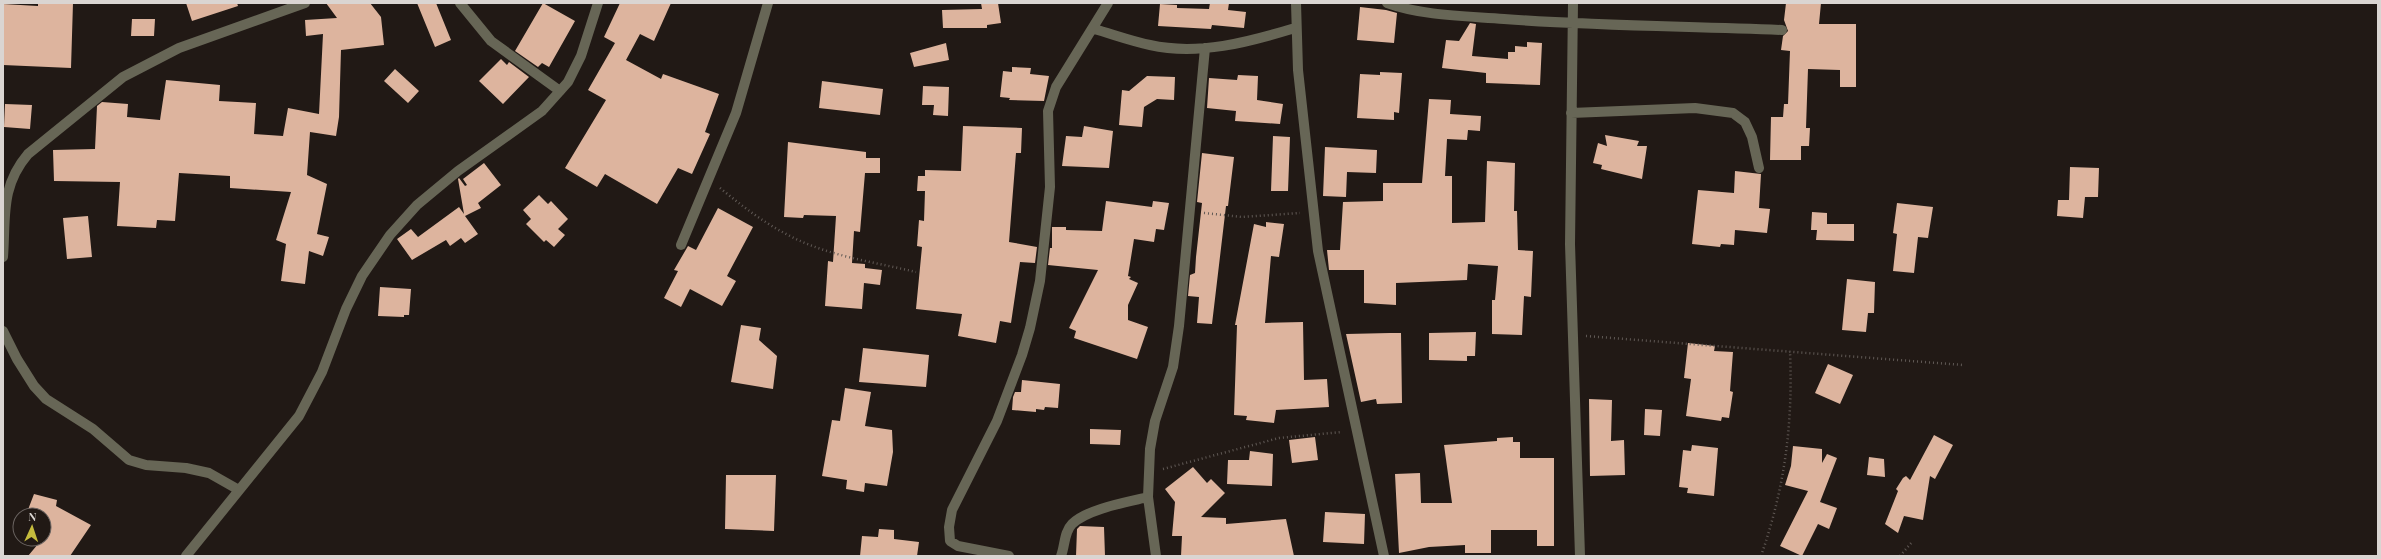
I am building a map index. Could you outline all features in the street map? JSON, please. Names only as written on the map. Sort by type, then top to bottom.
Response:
[{"type":"street","points":[[3,257],[7,194],[15,170],[28,154],[98,96],[130,74],[179,48],[305,3]]},
{"type":"street","points":[[460,3],[491,41],[560,91]]},
{"type":"street","points":[[186,556],[299,416],[322,372],[346,309],[362,276],[390,235],[417,206],[458,171],[542,112],[568,82],[581,56],[598,3]]},
{"type":"street","points":[[681,245],[710,180],[736,113],[768,3]]},
{"type":"street","points":[[1009,556],[958,546],[950,541],[949,526],[952,510],[997,421],[1022,355],[1040,281],[1051,167],[1048,111],[1056,87],[1094,29],[1108,3]]},
{"type":"street","points":[[1296,3],[1295,28],[1312,212],[1318,251],[1356,430],[1376,512],[1384,556]]},
{"type":"street","points":[[1387,3],[1402,8],[1475,17],[1573,24],[1689,26],[1782,30]]},
{"type":"street","points":[[1573,3],[1570,113],[1572,336],[1580,556]]},
{"type":"street","points":[[1094,29],[1150,45],[1184,49],[1205,48],[1253,41],[1295,28]]},
{"type":"street","points":[[1156,556],[1148,497],[1150,449],[1155,421],[1173,367],[1205,48]]},
{"type":"street","points":[[1570,113],[1696,108],[1733,113],[1745,122],[1752,137],[1759,168]]},
{"type":"street","points":[[3,330],[17,359],[34,386],[46,399],[93,429],[129,460],[146,465],[186,468],[209,473],[239,490]]},
{"type":"street","points":[[1061,556],[1067,533],[1072,524],[1108,508],[1148,497]]},
{"type":"path","points":[[710,180],[748,212],[791,236],[828,251],[916,272]]},
{"type":"path","points":[[1189,211],[1242,217],[1312,212]]},
{"type":"path","points":[[1572,336],[1963,365]]},
{"type":"path","points":[[1761,556],[1773,521],[1785,466],[1791,409],[1790,351]]},
{"type":"path","points":[[1149,472],[1279,438],[1356,430]]},
{"type":"path","points":[[1900,556],[1912,542]]},
{"type":"building","points":[[38,3],[73,3],[71,68],[3,65],[3,4],[38,6]]},
{"type":"building","points":[[186,3],[237,3],[238,6],[192,21]]},
{"type":"building","points":[[326,3],[370,3],[381,17],[384,45],[341,50],[339,117],[336,136],[310,132],[307,175],[327,184],[317,234],[329,237],[323,256],[309,251],[305,284],[281,281],[286,244],[276,240],[291,192],[230,188],[230,176],[179,173],[175,221],[157,220],[156,228],[117,226],[120,182],[54,181],[53,150],[95,149],[97,106],[102,102],[128,104],[127,117],[160,120],[166,80],[220,85],[219,101],[256,103],[254,134],[283,136],[288,108],[319,114],[323,34],[306,36],[305,20],[337,18]]},
{"type":"building","points":[[417,3],[436,3],[451,40],[435,47]]},
{"type":"building","points":[[543,3],[575,21],[549,67],[542,63],[538,67],[515,51]]},
{"type":"building","points":[[620,3],[671,3],[654,41],[640,34],[626,60],[661,79],[663,74],[719,94],[705,132],[710,134],[692,174],[678,168],[657,204],[605,174],[597,187],[565,168],[606,100],[588,90],[615,43],[604,37]]},
{"type":"building","points":[[981,3],[998,3],[1001,23],[987,25],[987,28],[943,28],[942,10],[982,9]]},
{"type":"building","points":[[1210,3],[1229,3],[1228,10],[1246,12],[1244,28],[1212,25],[1211,29],[1158,26],[1160,4],[1177,5],[1177,8],[1209,9]]},
{"type":"building","points":[[1786,3],[1821,3],[1819,24],[1856,24],[1856,87],[1840,87],[1840,70],[1808,69],[1806,128],[1810,128],[1809,146],[1801,146],[1801,160],[1770,160],[1771,117],[1783,117],[1784,104],[1788,104],[1790,51],[1781,50],[1783,36],[1788,31],[1784,20]]},
{"type":"building","points":[[1360,7],[1386,10],[1397,13],[1394,43],[1357,40]]},
{"type":"building","points":[[132,19],[155,19],[154,36],[131,36]]},
{"type":"building","points":[[1470,23],[1476,24],[1472,56],[1508,59],[1508,52],[1515,52],[1515,46],[1527,47],[1527,42],[1542,43],[1540,85],[1486,83],[1486,73],[1442,68],[1446,40],[1459,41]]},
{"type":"building","points":[[946,43],[949,60],[914,67],[910,53]]},
{"type":"building","points":[[501,59],[507,65],[509,62],[529,77],[503,104],[479,81]]},
{"type":"building","points":[[1012,67],[1031,68],[1030,74],[1049,76],[1044,101],[1009,100],[1010,98],[1000,97],[1003,71],[1012,72]]},
{"type":"building","points":[[395,69],[419,91],[408,103],[384,81]]},
{"type":"building","points":[[1380,72],[1402,73],[1399,113],[1394,112],[1394,120],[1357,118],[1360,74],[1380,75]]},
{"type":"building","points":[[1238,75],[1258,76],[1257,100],[1283,104],[1280,124],[1235,121],[1236,111],[1207,108],[1209,78],[1237,80]]},
{"type":"building","points":[[1147,76],[1175,77],[1174,100],[1157,99],[1144,107],[1142,127],[1119,125],[1122,90],[1129,91]]},
{"type":"building","points":[[822,81],[883,89],[880,115],[819,108]]},
{"type":"building","points":[[923,86],[949,87],[948,116],[933,115],[934,105],[922,105]]},
{"type":"building","points":[[1429,99],[1451,100],[1450,114],[1481,116],[1480,131],[1468,130],[1467,140],[1447,139],[1445,176],[1452,176],[1452,223],[1485,222],[1487,161],[1515,163],[1514,211],[1517,211],[1518,250],[1533,251],[1531,297],[1524,296],[1522,335],[1492,334],[1492,300],[1495,300],[1498,266],[1468,264],[1467,280],[1396,283],[1396,305],[1364,303],[1364,270],[1329,270],[1327,250],[1340,250],[1343,202],[1383,201],[1383,183],[1422,183]]},
{"type":"building","points":[[5,104],[32,105],[30,129],[4,127]]},
{"type":"building","points":[[963,126],[1022,128],[1021,153],[1016,153],[1009,242],[1037,247],[1035,263],[1020,262],[1011,323],[1000,321],[996,343],[958,336],[962,314],[916,309],[922,247],[917,246],[919,220],[924,221],[925,191],[917,191],[918,176],[925,176],[925,170],[961,171]]},
{"type":"building","points":[[1084,126],[1113,131],[1109,168],[1062,166],[1066,136],[1082,137]]},
{"type":"building","points":[[1605,135],[1639,141],[1637,146],[1647,146],[1642,179],[1601,169],[1602,165],[1593,163],[1598,143],[1607,146]]},
{"type":"building","points":[[1273,136],[1290,137],[1288,191],[1271,191]]},
{"type":"building","points":[[788,142],[866,152],[866,158],[880,158],[880,173],[865,173],[860,232],[854,231],[852,263],[865,264],[865,268],[882,270],[880,285],[864,283],[862,309],[825,306],[828,261],[833,262],[836,216],[804,215],[803,218],[784,217]]},
{"type":"building","points":[[1325,147],[1377,150],[1376,173],[1347,172],[1346,197],[1323,196]]},
{"type":"building","points":[[1202,153],[1234,157],[1228,206],[1226,206],[1212,324],[1197,323],[1199,297],[1188,296],[1190,275],[1195,273],[1202,203],[1197,202]]},
{"type":"building","points":[[484,163],[501,185],[478,203],[481,208],[465,216],[478,234],[465,243],[461,238],[450,246],[446,240],[412,260],[397,239],[411,229],[418,237],[459,207],[464,214],[458,179],[459,178],[465,186],[467,185],[463,179]]},
{"type":"building","points":[[2070,167],[2099,168],[2098,197],[2085,197],[2083,218],[2057,216],[2058,200],[2069,200]]},
{"type":"building","points":[[1735,171],[1761,174],[1759,208],[1770,209],[1767,233],[1735,230],[1734,245],[1721,244],[1720,247],[1692,244],[1698,190],[1734,193]]},
{"type":"building","points":[[539,195],[548,204],[551,201],[568,219],[558,229],[565,235],[554,247],[546,240],[544,242],[526,224],[531,219],[523,210]]},
{"type":"building","points":[[1106,201],[1152,207],[1153,201],[1169,203],[1164,230],[1156,229],[1154,242],[1134,239],[1128,276],[1131,277],[1129,279],[1138,283],[1128,305],[1128,320],[1148,327],[1137,359],[1074,338],[1076,331],[1069,328],[1098,270],[1048,265],[1050,248],[1052,248],[1052,227],[1066,227],[1066,230],[1102,231]]},
{"type":"building","points":[[1897,203],[1933,207],[1928,238],[1918,237],[1914,273],[1893,271],[1897,234],[1893,233]]},
{"type":"building","points":[[718,208],[753,227],[727,276],[736,281],[722,306],[690,289],[681,307],[664,298],[678,271],[674,270],[688,246],[696,250]]},
{"type":"building","points":[[1812,212],[1827,213],[1827,224],[1854,224],[1854,241],[1816,240],[1817,230],[1811,230]]},
{"type":"building","points":[[88,216],[92,257],[67,259],[63,218]]},
{"type":"building","points":[[1266,222],[1284,224],[1279,257],[1271,256],[1265,323],[1303,322],[1304,380],[1327,379],[1329,407],[1276,410],[1274,423],[1246,420],[1247,416],[1234,415],[1237,325],[1235,325],[1254,224],[1266,227]]},
{"type":"building","points":[[1847,279],[1875,282],[1874,313],[1868,313],[1866,332],[1842,330]]},
{"type":"building","points":[[380,287],[411,289],[409,315],[404,315],[404,317],[378,316]]},
{"type":"building","points":[[741,325],[761,328],[759,340],[777,356],[773,389],[731,382]]},
{"type":"building","points":[[1476,332],[1475,356],[1467,356],[1467,361],[1429,360],[1429,333]]},
{"type":"building","points":[[1401,333],[1402,403],[1377,404],[1376,399],[1361,402],[1346,334]]},
{"type":"building","points":[[1688,343],[1715,346],[1714,351],[1733,352],[1730,391],[1733,392],[1729,418],[1722,417],[1721,421],[1686,416],[1691,379],[1684,378]]},
{"type":"building","points":[[863,348],[929,355],[926,387],[859,382]]},
{"type":"building","points":[[1828,364],[1853,375],[1840,404],[1815,393]]},
{"type":"building","points":[[1022,380],[1060,384],[1058,408],[1045,407],[1044,410],[1036,409],[1036,412],[1012,410],[1013,397],[1015,392],[1021,392]]},
{"type":"building","points":[[845,388],[871,392],[865,426],[892,430],[893,452],[887,486],[865,483],[864,492],[846,489],[847,480],[822,476],[832,420],[840,421]]},
{"type":"building","points":[[1589,399],[1612,400],[1611,441],[1624,440],[1625,475],[1590,476]]},
{"type":"building","points":[[1645,409],[1662,410],[1660,436],[1644,435]]},
{"type":"building","points":[[1090,429],[1121,430],[1120,445],[1090,444]]},
{"type":"building","points":[[1934,435],[1953,445],[1935,479],[1930,476],[1923,520],[1904,516],[1898,533],[1885,524],[1898,491],[1896,489],[1906,476],[1910,480]]},
{"type":"building","points":[[1315,437],[1318,460],[1292,463],[1289,440]]},
{"type":"building","points":[[1513,437],[1513,442],[1520,442],[1520,458],[1554,458],[1554,546],[1537,546],[1537,530],[1491,530],[1491,553],[1465,553],[1465,545],[1429,547],[1399,553],[1395,474],[1420,473],[1421,503],[1452,503],[1444,445],[1497,441],[1497,438]]},
{"type":"building","points":[[1692,445],[1718,448],[1714,496],[1687,493],[1688,488],[1679,487],[1683,450],[1691,451]]},
{"type":"building","points":[[1793,446],[1822,449],[1822,463],[1827,454],[1837,458],[1820,502],[1837,508],[1829,529],[1818,524],[1802,556],[1780,546],[1808,491],[1785,485],[1791,466]]},
{"type":"building","points":[[1250,451],[1273,454],[1272,486],[1227,484],[1228,460],[1249,460]]},
{"type":"building","points":[[1869,457],[1884,459],[1885,477],[1867,475]]},
{"type":"building","points":[[1193,467],[1207,483],[1211,479],[1225,493],[1201,517],[1226,518],[1226,524],[1286,519],[1294,556],[1181,556],[1182,536],[1172,536],[1175,502],[1165,489]]},
{"type":"building","points":[[726,475],[776,475],[774,531],[725,529]]},
{"type":"building","points":[[34,494],[57,500],[56,506],[91,525],[70,556],[28,556],[36,547],[52,547],[52,507],[29,507]]},
{"type":"building","points":[[1325,512],[1365,514],[1364,544],[1323,542]]},
{"type":"building","points":[[1080,526],[1104,527],[1105,556],[1076,556],[1077,529]]},
{"type":"building","points":[[879,529],[894,530],[894,539],[919,542],[917,556],[860,556],[862,536],[878,537]]}]
